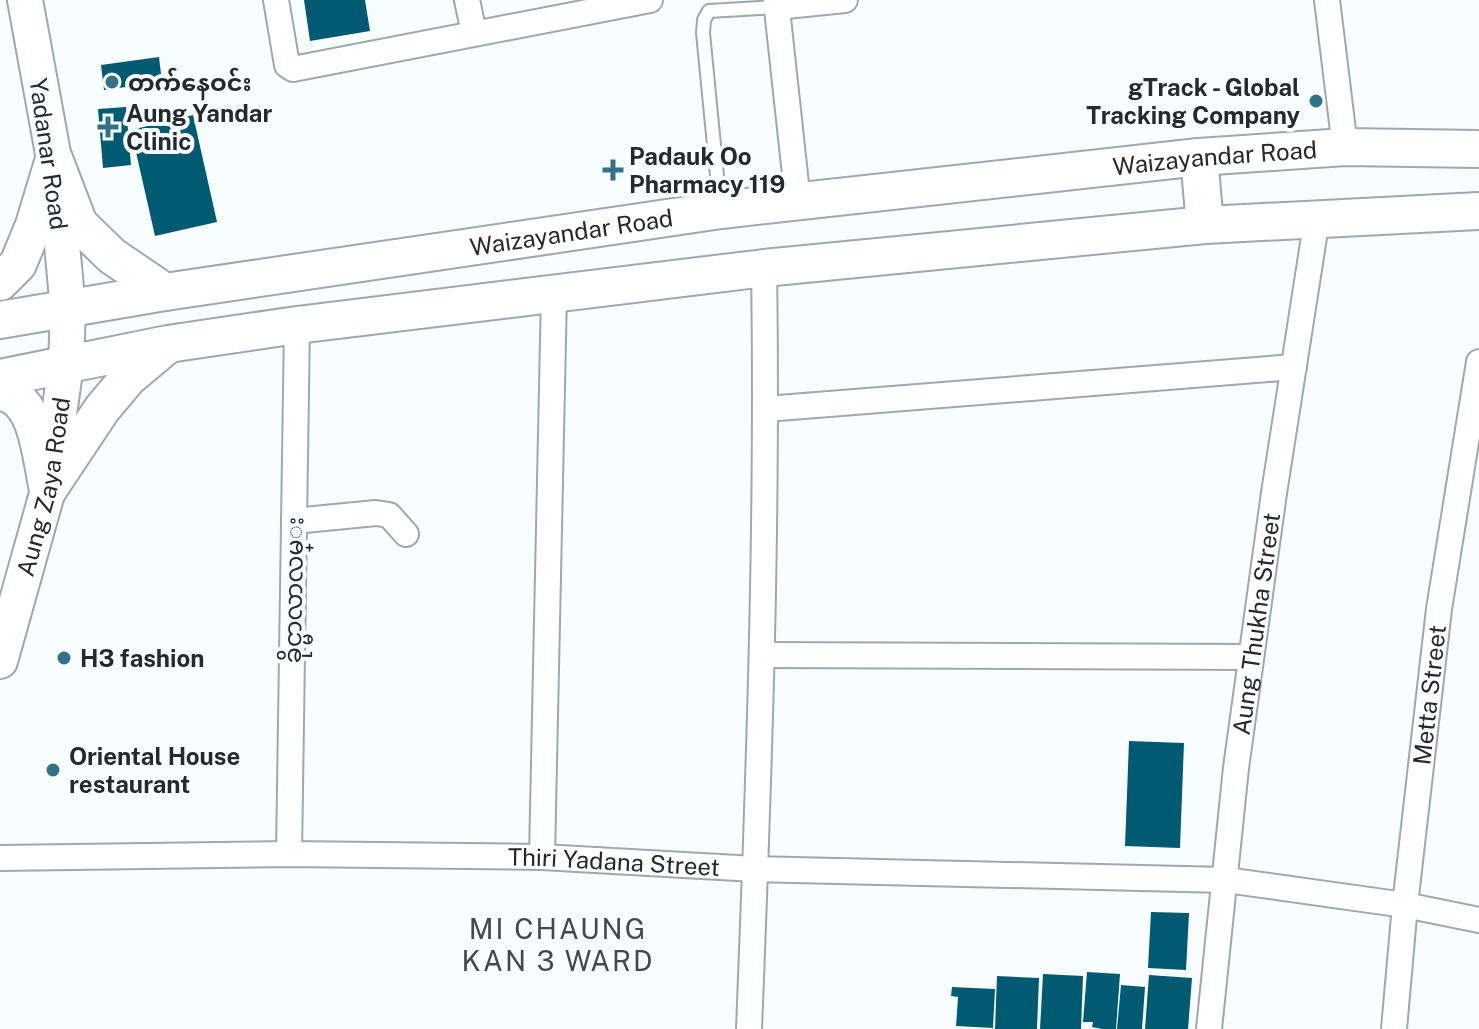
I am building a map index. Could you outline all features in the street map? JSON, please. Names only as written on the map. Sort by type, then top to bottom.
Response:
[{"type":"main road","name":"Yadanar Road","points":[[25,0],[54,159],[68,309]]},
{"type":"main road","name":"Waizayandar Road","points":[[0,320],[165,292],[721,210],[1199,157],[1345,147],[1479,149]]},
{"type":"main road","points":[[1199,157],[1205,225]]},
{"type":"main road","points":[[0,282],[18,264],[34,225],[54,159]]},
{"type":"main road","points":[[54,159],[79,224],[112,256],[165,292]]},
{"type":"main road","points":[[0,378],[168,344],[297,325],[764,268],[1205,225],[1479,211]]},
{"type":"main road","name":"Aung Zaya Road","points":[[0,661],[48,490],[66,365],[68,309]]},
{"type":"main road","points":[[48,490],[102,409],[128,378],[168,344]]},
{"type":"main road","points":[[0,392],[11,393],[26,406],[32,419],[48,490]]},
{"type":"street","points":[[276,0],[289,68],[650,0]]},
{"type":"street","points":[[467,0],[474,33]]},
{"type":"street","points":[[798,202],[776,4],[845,0]]},
{"type":"street","points":[[1327,0],[1345,147]]},
{"type":"street","name":"Aung Thukha Street","points":[[1209,1029],[1232,796],[1317,218]]},
{"type":"street","points":[[749,1029],[762,655],[766,409],[764,268]]},
{"type":"street","points":[[542,857],[554,293]]},
{"type":"street","name":"ခိုင္မာလာလမ္း","points":[[289,854],[297,325]]},
{"type":"street","name":"Metta Street","points":[[1394,1029],[1439,609],[1479,362]]},
{"type":"street","points":[[766,409],[1294,367]]},
{"type":"street","points":[[294,521],[376,513],[389,515],[406,534]]},
{"type":"street","points":[[762,655],[1251,657]]},
{"type":"street","name":"Thiri Yadana Street","points":[[0,858],[289,854],[542,857],[755,869],[1226,880],[1405,905],[1479,920]]},
{"type":"lane","points":[[721,210],[704,20],[709,11],[776,4]]},
{"type":"building","points":[[304,0],[365,0],[370,31],[310,41]]},
{"type":"building","points":[[159,57],[162,82],[104,90],[101,65]]},
{"type":"building","points":[[126,107],[131,165],[103,168],[98,109]]},
{"type":"building","points":[[193,115],[217,222],[155,236],[131,130]]},
{"type":"building","points":[[1129,741],[1184,743],[1180,848],[1125,846]]},
{"type":"building","points":[[1151,912],[1189,913],[1186,970],[1148,968]]},
{"type":"building","points":[[1087,972],[1120,974],[1116,1029],[1092,1027],[1093,1022],[1083,1022]]},
{"type":"building","points":[[1043,974],[1083,976],[1081,1029],[1040,1029]]},
{"type":"building","points":[[1149,975],[1192,978],[1188,1029],[1145,1029]]},
{"type":"building","points":[[997,976],[1039,978],[1037,1029],[995,1029]]},
{"type":"building","points":[[1121,985],[1145,987],[1142,1029],[1117,1029]]},
{"type":"building","points":[[952,987],[995,989],[993,1028],[956,1026],[958,997],[951,996]]},
{"type":"place","name":"တက်နေဝင်း","points":[[112,82]]},
{"type":"place","name":"gTrack - Global Tracking Company","points":[[1316,101]]},
{"type":"place","name":"Aung Yandar Clinic","points":[[108,127]]},
{"type":"place","name":"Padauk Oo Pharmacy 119","points":[[613,170]]},
{"type":"place","name":"H3 fashion","points":[[64,658]]},
{"type":"place","name":"Oriental House restaurant","points":[[53,770]]},
{"type":"district","name":"MI CHAUNG KAN 3 WARD","points":[[558,944]]}]
